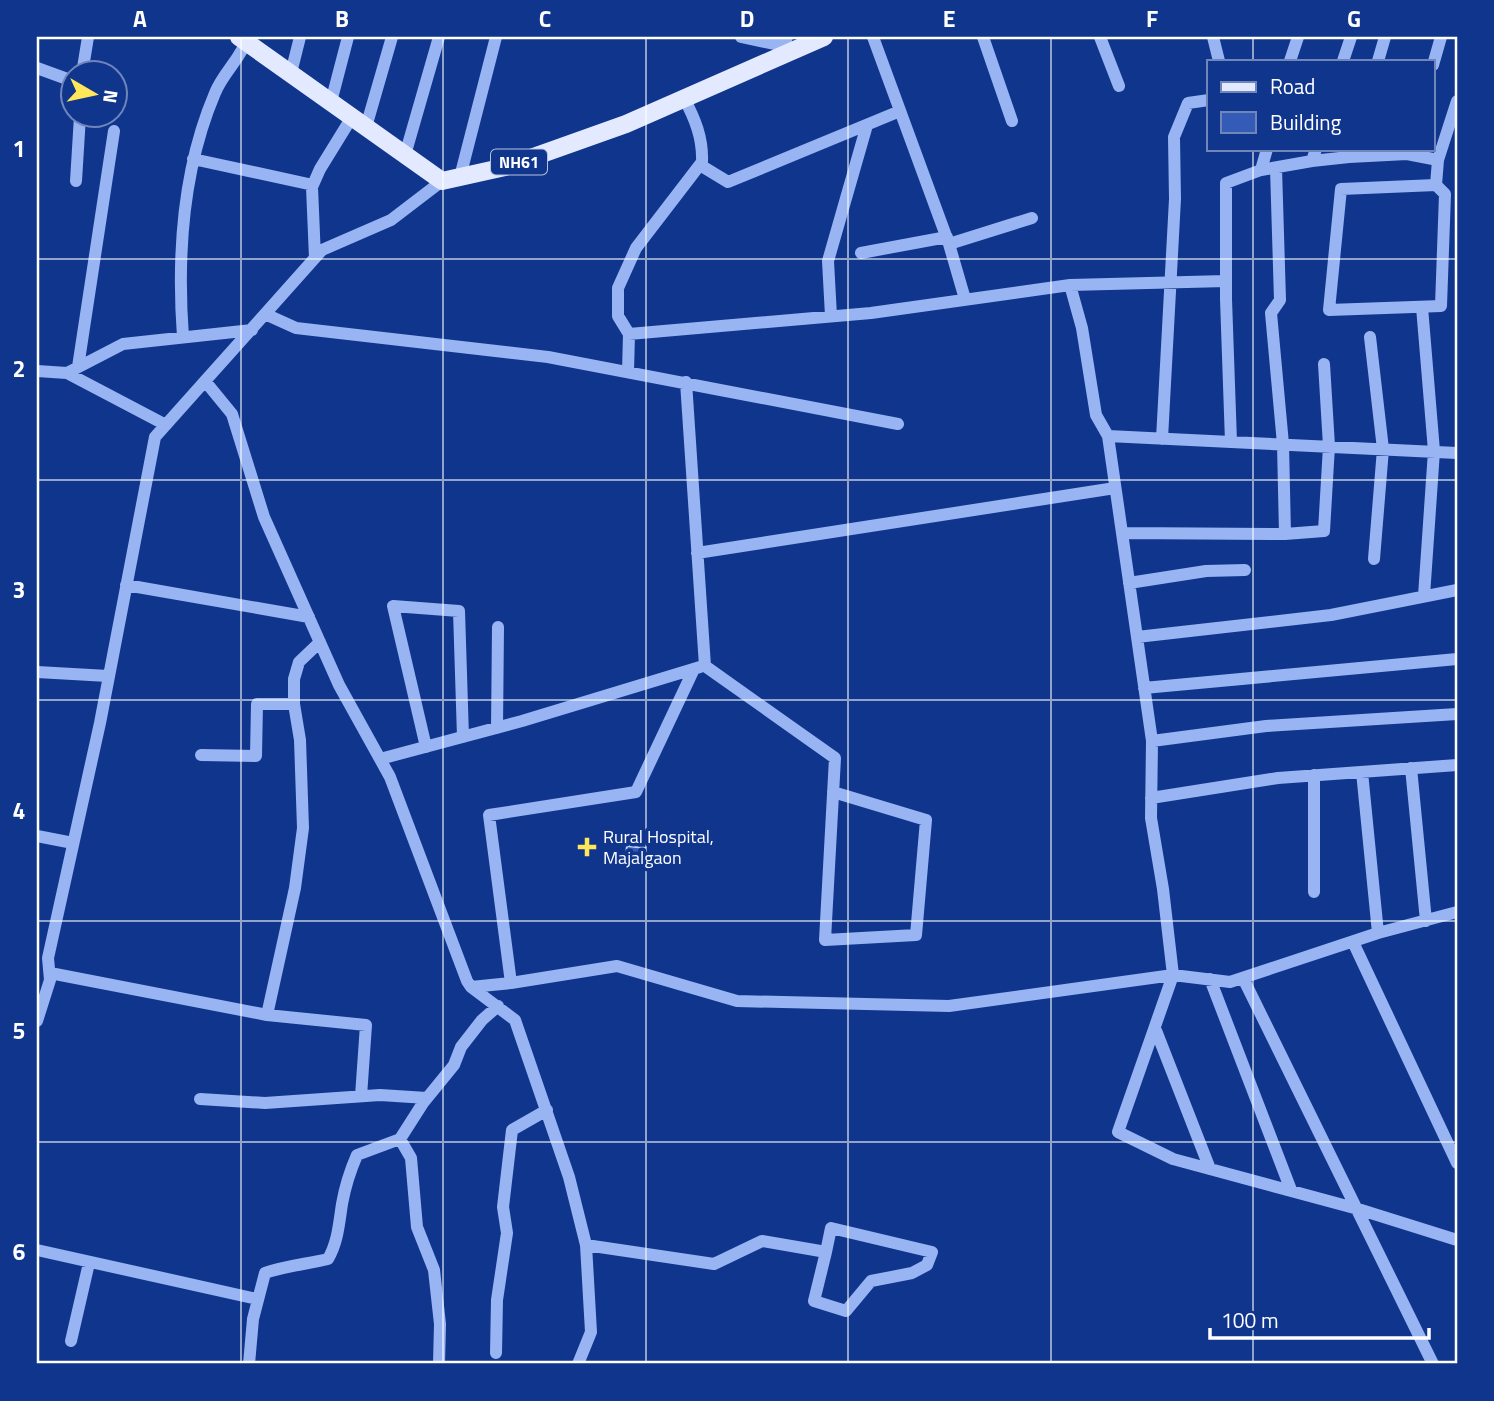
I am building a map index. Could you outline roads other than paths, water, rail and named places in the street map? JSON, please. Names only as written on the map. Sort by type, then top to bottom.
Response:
[{"type":"main road","name":"NH61","points":[[442,181],[505,167],[626,124],[824,37]]},
{"type":"main road","points":[[244,39],[442,181]]},
{"type":"street","points":[[84,60],[88,37]]},
{"type":"street","points":[[291,73],[300,37]]},
{"type":"street","points":[[331,102],[348,37]]},
{"type":"street","points":[[315,258],[313,185],[320,169],[359,122],[392,37]]},
{"type":"street","points":[[405,155],[439,37]]},
{"type":"street","points":[[460,177],[496,37]]},
{"type":"street","points":[[741,37],[784,46],[787,37]]},
{"type":"street","points":[[873,37],[948,241],[965,299]]},
{"type":"street","points":[[983,37],[1012,121]]},
{"type":"street","points":[[1100,37],[1119,86]]},
{"type":"street","points":[[1213,37],[1219,60]]},
{"type":"street","points":[[1290,60],[1298,37]]},
{"type":"street","points":[[1343,60],[1350,37]]},
{"type":"street","points":[[1378,60],[1385,37]]},
{"type":"street","points":[[1434,62],[1441,37]]},
{"type":"street","points":[[183,337],[183,231],[193,159],[216,91],[244,39]]},
{"type":"street","points":[[37,68],[60,77]]},
{"type":"street","points":[[628,372],[629,334],[618,316],[618,288],[636,248],[702,162],[702,147],[696,122],[684,98]]},
{"type":"street","points":[[1162,439],[1175,199],[1174,136],[1188,103],[1207,100]]},
{"type":"street","points":[[1446,190],[1341,189],[1329,310],[1441,306],[1446,190],[1437,160],[1457,101]]},
{"type":"street","points":[[700,165],[728,182],[900,111]]},
{"type":"street","points":[[831,316],[828,261],[867,125]]},
{"type":"street","points":[[76,181],[79,130]]},
{"type":"street","points":[[73,370],[114,131]]},
{"type":"street","points":[[1261,170],[1267,150]]},
{"type":"street","points":[[1231,442],[1226,183],[1314,155],[1408,151],[1437,160]]},
{"type":"street","points":[[193,159],[313,185]]},
{"type":"street","points":[[1276,168],[1280,300],[1271,313],[1283,444],[1285,534]]},
{"type":"street","points":[[37,1021],[51,980],[43,958],[73,843],[155,437],[322,250],[391,220],[442,181]]},
{"type":"street","points":[[861,253],[948,241],[1032,218]]},
{"type":"street","points":[[1444,240],[1457,240]]},
{"type":"street","points":[[629,334],[831,316],[1070,285],[1226,281]]},
{"type":"street","points":[[1070,285],[1082,328],[1096,415],[1108,436],[1152,741],[1151,818],[1173,975],[1118,1132],[1173,1158],[1358,1209],[1457,1240]]},
{"type":"street","points":[[1422,307],[1434,452],[1424,596]]},
{"type":"street","points":[[265,314],[296,328],[548,357],[898,424]]},
{"type":"street","points":[[37,371],[73,370],[123,344],[252,330]]},
{"type":"street","points":[[1370,337],[1383,449],[1374,559]]},
{"type":"street","points":[[1122,533],[1285,534],[1324,531],[1329,446],[1324,365]]},
{"type":"street","points":[[73,370],[166,425]]},
{"type":"street","points":[[205,381],[232,414],[264,517],[339,685],[390,777],[467,981],[471,987],[515,1020],[569,1177],[586,1245],[591,1332],[578,1364]]},
{"type":"street","points":[[511,983],[489,815],[636,792],[699,667],[697,553],[686,382]]},
{"type":"street","points":[[1108,436],[1457,453]]},
{"type":"street","points":[[697,553],[1115,488]]},
{"type":"street","points":[[1129,583],[1206,571],[1245,569]]},
{"type":"street","points":[[126,585],[309,617]]},
{"type":"street","points":[[1137,637],[1331,615],[1457,590]]},
{"type":"street","points":[[426,747],[393,606],[459,611],[463,737]]},
{"type":"street","points":[[497,728],[498,627]]},
{"type":"street","points":[[267,1015],[295,888],[303,828],[300,740],[294,704],[294,679],[299,662],[320,642]]},
{"type":"street","points":[[1144,688],[1457,659]]},
{"type":"street","points":[[380,759],[497,728],[699,667]]},
{"type":"street","points":[[699,667],[835,758],[833,792],[825,940],[916,935],[926,820],[833,792]]},
{"type":"street","points":[[37,672],[108,676]]},
{"type":"street","points":[[201,755],[256,756],[257,704],[294,704]]},
{"type":"street","points":[[1152,741],[1266,726],[1457,714]]},
{"type":"street","points":[[1151,798],[1278,778],[1457,765]]},
{"type":"street","points":[[1411,768],[1426,921]]},
{"type":"street","points":[[1362,772],[1378,933]]},
{"type":"street","points":[[1314,775],[1314,892]]},
{"type":"street","points":[[37,836],[73,843]]},
{"type":"street","points":[[471,987],[617,966],[737,1001],[949,1006],[1173,975],[1230,982],[1378,933],[1426,921],[1456,917]]},
{"type":"street","points":[[1353,942],[1457,1163]]},
{"type":"street","points":[[50,973],[267,1015],[366,1025],[362,1096]]},
{"type":"street","points":[[1243,978],[1433,1364]]},
{"type":"street","points":[[1210,979],[1291,1191]]},
{"type":"street","points":[[249,1364],[257,1299],[265,1273],[328,1259],[336,1247],[342,1201],[357,1155],[400,1139],[427,1098],[454,1065],[461,1047],[482,1020],[498,1006]]},
{"type":"street","points":[[1155,1028],[1210,1169]]},
{"type":"street","points":[[200,1099],[265,1103],[362,1096],[427,1098]]},
{"type":"street","points":[[496,1353],[497,1300],[507,1233],[503,1207],[512,1130],[547,1110]]},
{"type":"street","points":[[400,1139],[411,1158],[417,1227],[434,1270],[440,1324],[439,1364]]},
{"type":"street","points":[[831,1228],[932,1252],[927,1265],[912,1273],[871,1281],[845,1311],[814,1301],[825,1252],[831,1228]]},
{"type":"street","points":[[586,1245],[714,1264],[762,1241],[825,1252]]},
{"type":"street","points":[[37,1250],[257,1299]]},
{"type":"street","points":[[71,1341],[89,1263]]},
{"type":"place","name":"Rural Hospital, Majalgaon","points":[[587,847]]}]
